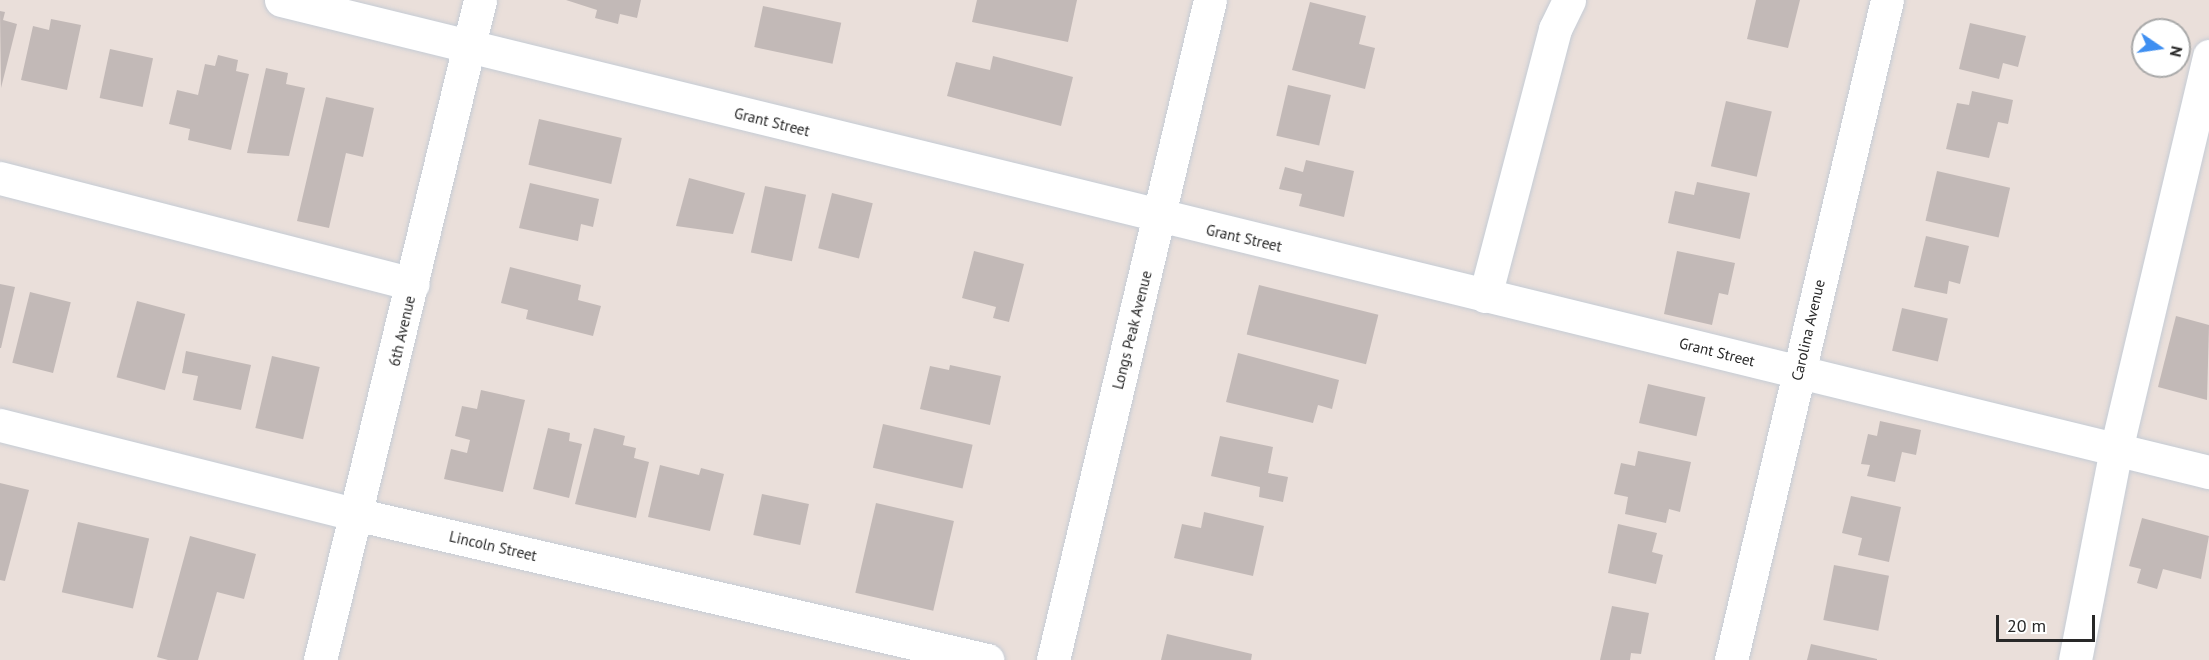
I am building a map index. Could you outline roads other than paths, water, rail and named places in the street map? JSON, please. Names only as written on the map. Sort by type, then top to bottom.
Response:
[{"type":"street","name":"Grant Street","points":[[281,0],[1159,218],[2209,472]]},
{"type":"street","name":"6th Avenue","points":[[320,660],[359,515],[480,0]]},
{"type":"street","name":"Longs Peak Avenue","points":[[1053,660],[1210,0]]},
{"type":"street","points":[[1485,296],[1555,29],[1569,0]]},
{"type":"street","name":"Carolina Avenue","points":[[1731,660],[1887,0]]},
{"type":"street","points":[[2075,660],[2116,450],[2209,56]]},
{"type":"street","points":[[0,178],[413,284]]},
{"type":"street","name":"Lincoln Street","points":[[0,425],[359,515],[987,660]]}]
